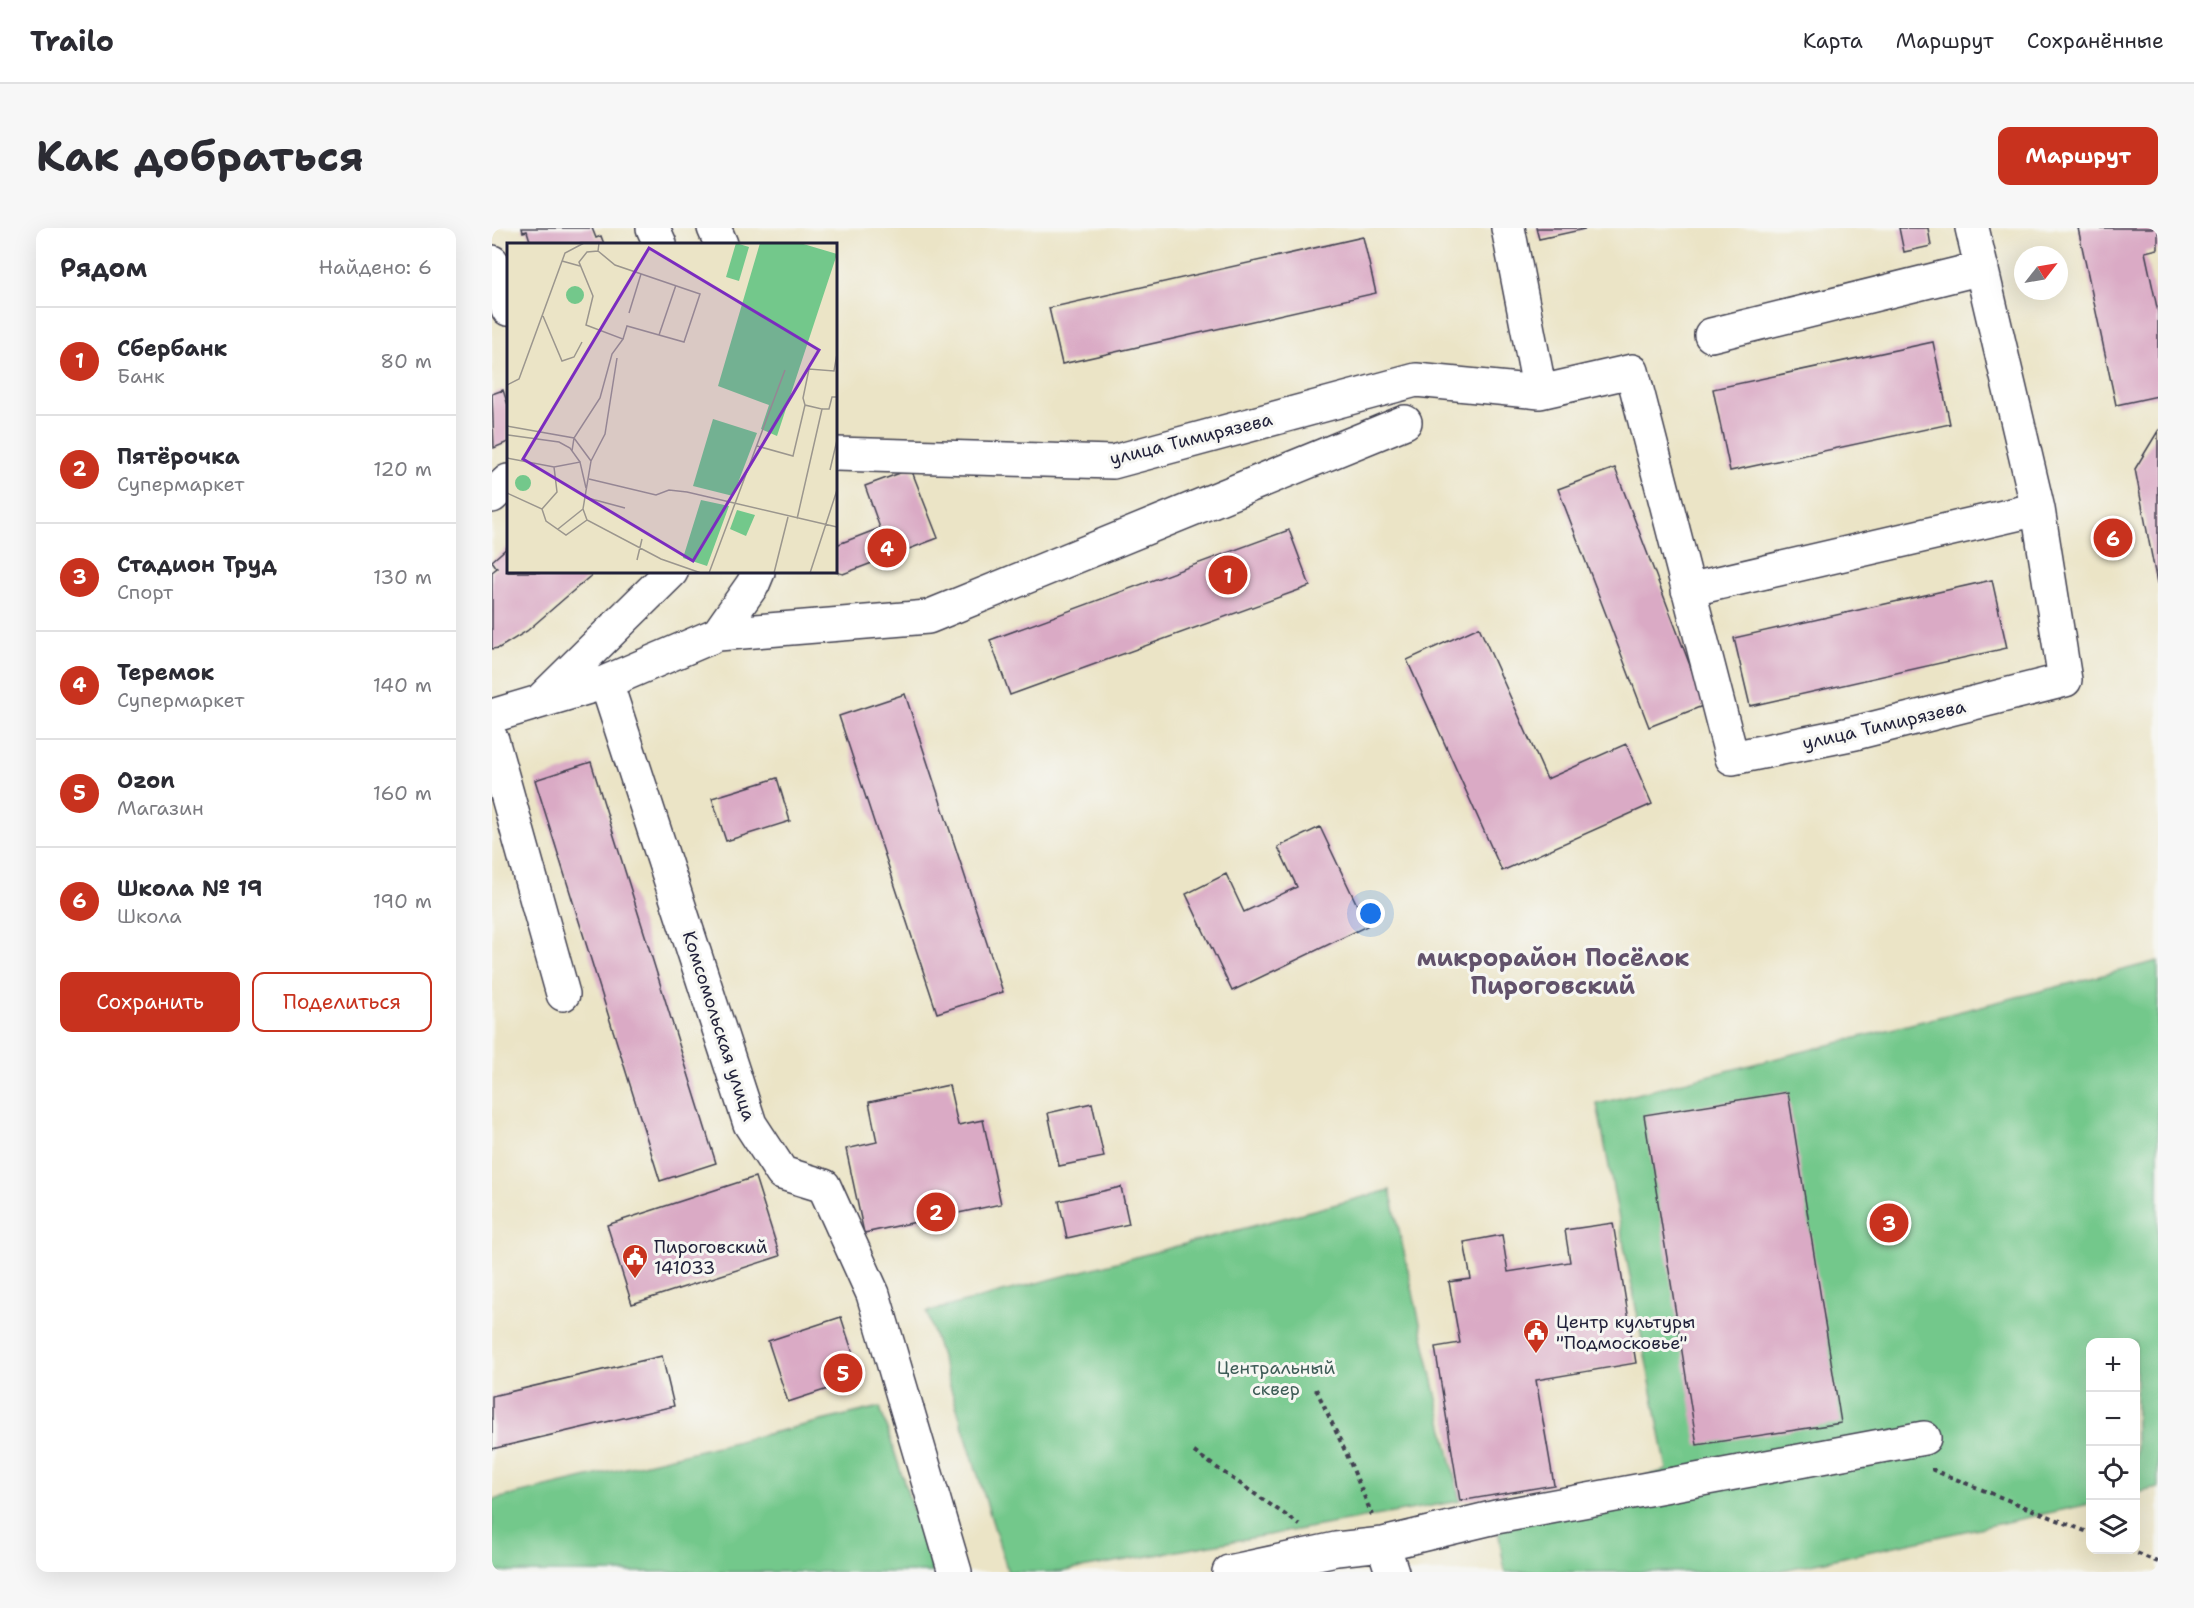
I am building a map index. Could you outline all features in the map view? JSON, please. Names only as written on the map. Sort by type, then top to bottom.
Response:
[{"type":"street","points":[[653,228],[660,243]]},
{"type":"street","points":[[714,228],[722,243]]},
{"type":"street","points":[[1508,228],[1540,392]]},
{"type":"street","name":"улица Тимирязева","points":[[837,454],[1113,462],[1416,380],[1540,392],[1632,371],[1732,758],[1855,733],[2065,680],[2038,509],[1972,228]]},
{"type":"street","points":[[492,262],[507,306]]},
{"type":"street","points":[[1712,335],[1982,268]]},
{"type":"street","points":[[492,716],[606,682],[718,634],[928,617],[1406,422]]},
{"type":"street","points":[[492,496],[507,482]]},
{"type":"street","points":[[1688,590],[2038,509]]},
{"type":"street","points":[[538,702],[669,573]]},
{"type":"street","points":[[718,634],[753,584],[758,573]]},
{"type":"street","name":"Комсомольская улица","points":[[606,682],[750,1124],[782,1173],[824,1186],[873,1294],[955,1572]]},
{"type":"street","points":[[492,740],[563,994]]},
{"type":"street","points":[[1229,1572],[1335,1549],[1387,1558],[1496,1517],[1924,1438]]},
{"type":"path","points":[[1316,1389],[1347,1455],[1387,1558]]},
{"type":"path","points":[[1924,1438],[1933,1470],[2086,1531]]},
{"type":"path","points":[[1194,1452],[1335,1549]]},
{"type":"path","points":[[2139,1554],[2158,1562]]},
{"type":"green space","points":[[2158,961],[2158,1488],[2140,1492],[2140,1338],[2086,1338],[2086,1505],[1774,1572],[1505,1572],[1496,1517],[1667,1470],[1597,1104]]},
{"type":"green space","name":"Центральный сквер","points":[[1390,1190],[1460,1501],[1059,1572],[1008,1572],[927,1312]]},
{"type":"green space","points":[[880,1407],[933,1572],[492,1572],[492,1500]]},
{"type":"building","points":[[522,228],[592,228],[596,238],[601,236],[604,243],[531,243],[527,231],[523,232]]},
{"type":"building","points":[[1536,228],[1585,228],[1585,229],[1539,239]]},
{"type":"building","points":[[1899,228],[1928,228],[1931,246],[1904,252]]},
{"type":"building","points":[[2078,228],[2158,228],[2158,249],[2145,252],[2158,312],[2158,396],[2116,405]]},
{"type":"building","points":[[1363,237],[1376,293],[1062,364],[1049,308]]},
{"type":"building","points":[[1933,342],[1950,424],[1730,471],[1713,389]]},
{"type":"building","points":[[503,390],[507,402],[507,442],[494,448],[492,394]]},
{"type":"building","points":[[2158,431],[2158,583],[2157,583],[2135,469]]},
{"type":"building","points":[[1615,468],[1705,705],[1649,727],[1558,489]]},
{"type":"building","points":[[911,469],[938,538],[843,574],[837,572],[837,545],[880,528],[865,486]]},
{"type":"building","points":[[1289,530],[1310,586],[1010,695],[990,640]]},
{"type":"building","points":[[507,548],[507,573],[594,573],[527,631],[499,648],[492,649],[492,572],[497,568],[492,561]]},
{"type":"building","points":[[1992,580],[2007,648],[1750,706],[1734,638]]},
{"type":"building","points":[[1479,627],[1547,779],[1626,744],[1652,804],[1502,871],[1407,660]]},
{"type":"building","points":[[905,694],[1003,992],[937,1013],[839,716]]},
{"type":"building","points":[[591,762],[716,1163],[660,1181],[535,780]]},
{"type":"building","points":[[777,778],[790,821],[726,841],[712,798]]},
{"type":"building","points":[[1320,827],[1367,926],[1232,991],[1186,894],[1226,874],[1244,912],[1297,887],[1278,847]]},
{"type":"building","points":[[949,1085],[958,1125],[983,1120],[1001,1204],[864,1233],[846,1149],[877,1142],[869,1102]]},
{"type":"building","points":[[1788,1092],[1841,1423],[1697,1445],[1644,1115]]},
{"type":"building","points":[[1092,1103],[1104,1157],[1059,1166],[1048,1113]]},
{"type":"building","points":[[755,1177],[780,1256],[632,1304],[607,1225]]},
{"type":"building","points":[[1121,1187],[1129,1224],[1067,1238],[1059,1201]]},
{"type":"building","name":"Центр культуры \"Подмосковье\"","points":[[1613,1223],[1636,1363],[1536,1380],[1554,1485],[1460,1501],[1435,1347],[1460,1343],[1449,1282],[1471,1279],[1464,1242],[1502,1235],[1508,1272],[1570,1262],[1565,1230]]},
{"type":"building","points":[[841,1317],[861,1378],[788,1402],[768,1341]]},
{"type":"building","points":[[662,1356],[674,1406],[492,1449],[492,1396]]},
{"type":"place","name":"Школа № 19","points":[[2113,538]]},
{"type":"place","name":"Теремок","points":[[887,548]]},
{"type":"place","name":"Сбербанк","points":[[1228,575]]},
{"type":"place","name":"Пятёрочка","points":[[936,1212]]},
{"type":"place","name":"Стадион Труд","points":[[1889,1223]]},
{"type":"place","name":"Пироговский 141033","points":[[635,1280]]},
{"type":"place","name":"Центр культуры \"Подмосковье\"","points":[[1536,1355]]},
{"type":"place","name":"Ozon","points":[[843,1373]]},
{"type":"district","name":"микрорайон Посёлок Пироговский","points":[[1553,972]]}]
